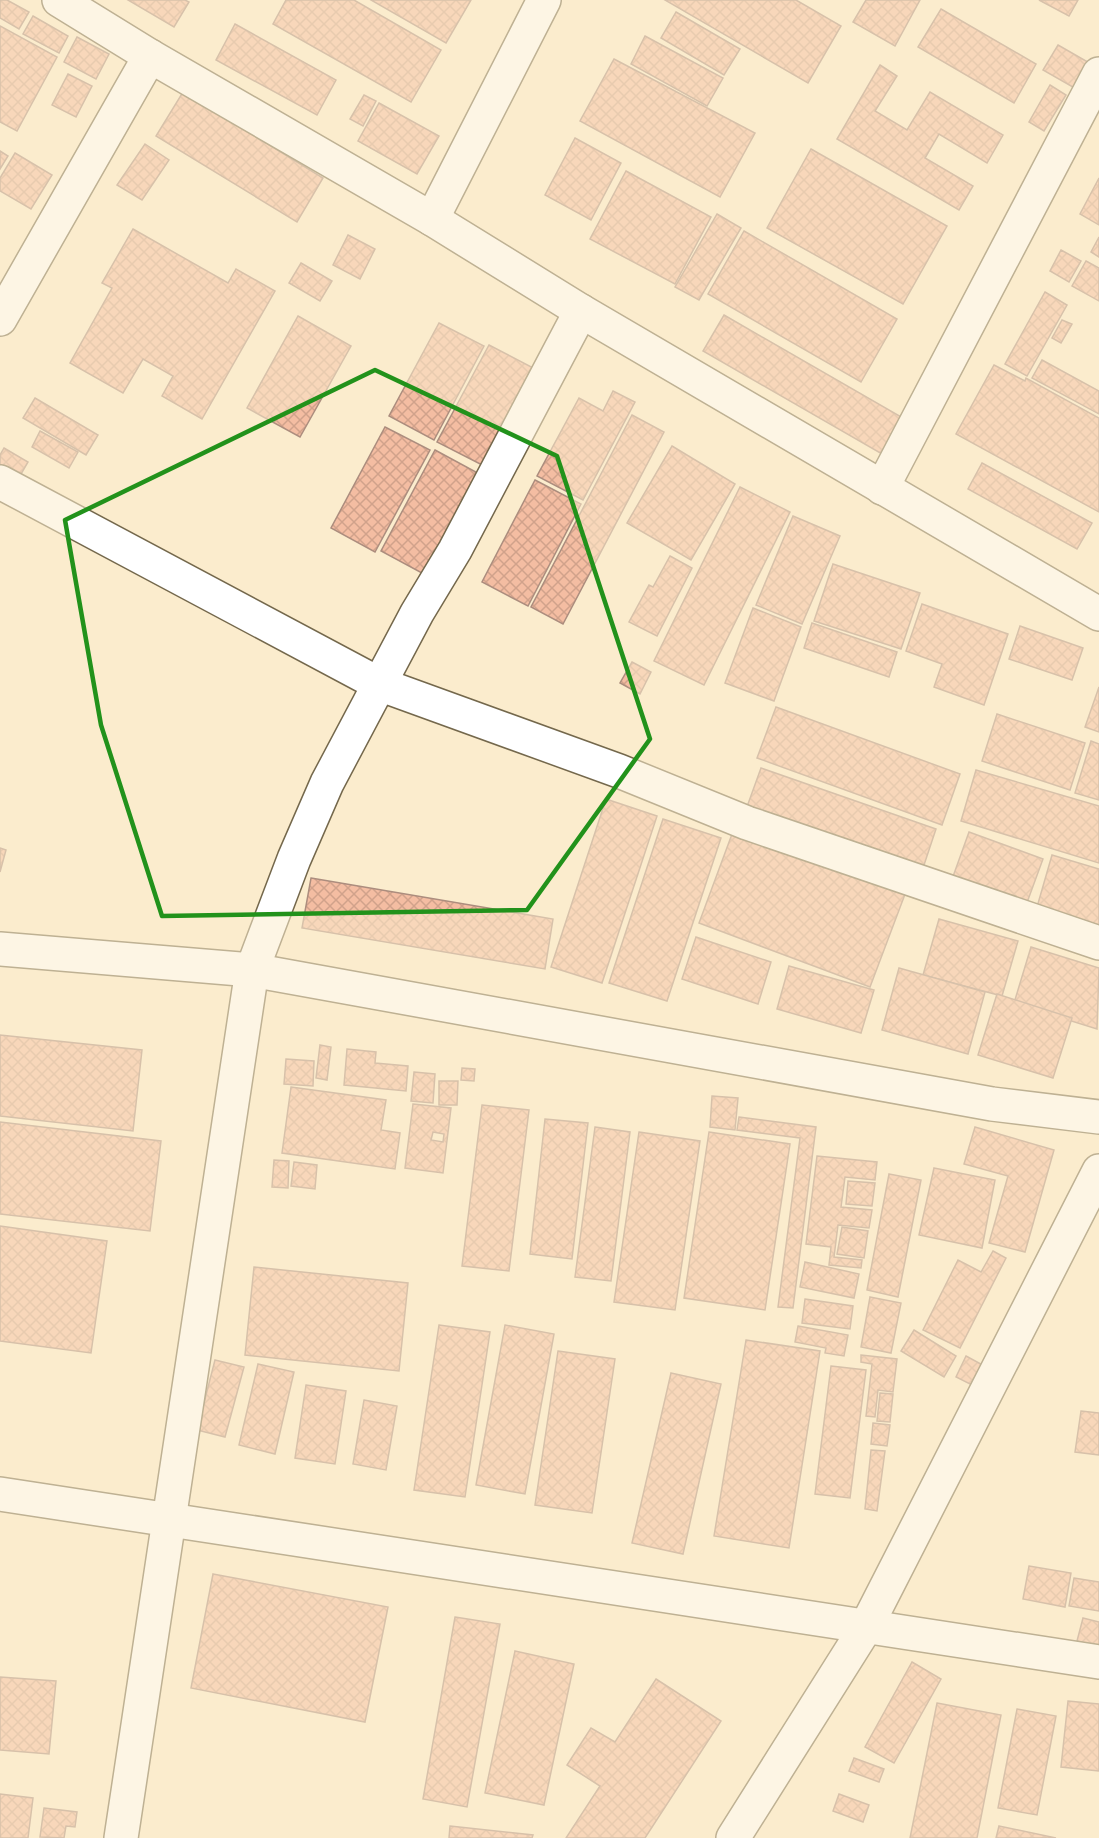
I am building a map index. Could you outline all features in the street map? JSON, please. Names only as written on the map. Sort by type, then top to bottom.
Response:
[{"type":"street","points":[[59,0],[150,56],[432,219],[581,311],[1099,614]]},
{"type":"street","points":[[432,219],[544,0]]},
{"type":"street","points":[[0,319],[150,56]]},
{"type":"street","points":[[882,488],[1099,74]]},
{"type":"street","points":[[121,1838],[167,1520],[252,970],[294,859],[322,794],[379,684],[455,550],[581,311]]},
{"type":"street","points":[[0,482],[379,684],[619,771],[747,823],[1099,943]]},
{"type":"street","points":[[0,949],[252,970],[992,1104],[1099,1117]]},
{"type":"street","points":[[733,1838],[866,1627],[1099,1171]]},
{"type":"street","points":[[0,1494],[1099,1662]]},
{"type":"highlighted area","points":[[375,370],[557,456],[650,739],[527,910],[162,916],[101,725],[65,520]]},
{"type":"building","points":[[0,0],[7,0],[29,12],[19,29],[0,18]]},
{"type":"building","points":[[128,0],[185,0],[189,2],[174,27]]},
{"type":"building","points":[[286,0],[354,0],[441,50],[411,102],[273,24]]},
{"type":"building","points":[[371,0],[471,0],[446,43]]},
{"type":"building","points":[[665,0],[796,0],[841,26],[808,83]]},
{"type":"building","points":[[866,0],[920,0],[895,46],[853,22]]},
{"type":"building","points":[[1039,0],[1078,0],[1069,16]]},
{"type":"building","points":[[941,9],[1036,64],[1014,103],[918,47]]},
{"type":"building","points":[[676,12],[740,49],[724,75],[661,38]]},
{"type":"building","points":[[33,16],[68,36],[59,53],[23,34]]},
{"type":"building","points":[[235,24],[336,80],[317,115],[216,60]]},
{"type":"building","points":[[0,26],[57,57],[17,131],[0,122]]},
{"type":"building","points":[[645,36],[723,78],[707,106],[631,64]]},
{"type":"building","points":[[77,37],[109,54],[96,79],[64,62]]},
{"type":"building","points":[[1058,45],[1093,65],[1078,90],[1043,70]]},
{"type":"building","points":[[614,59],[755,133],[720,197],[580,121]]},
{"type":"building","points":[[880,65],[897,76],[875,111],[907,130],[930,92],[1003,135],[987,163],[939,134],[925,158],[973,186],[959,210],[837,139]]},
{"type":"building","points":[[68,74],[92,86],[76,117],[52,105]]},
{"type":"building","points":[[1050,85],[1066,95],[1044,131],[1029,122]]},
{"type":"building","points":[[183,92],[323,178],[297,222],[156,136]]},
{"type":"building","points":[[364,95],[376,101],[363,126],[350,119]]},
{"type":"building","points":[[379,103],[439,136],[417,174],[358,141]]},
{"type":"building","points":[[575,138],[621,163],[591,220],[545,195]]},
{"type":"building","points":[[145,144],[169,160],[142,200],[117,185]]},
{"type":"building","points":[[811,149],[947,226],[903,304],[767,228]]},
{"type":"building","points":[[0,151],[8,156],[0,169]]},
{"type":"building","points":[[15,153],[52,175],[31,209],[0,191],[0,178]]},
{"type":"building","points":[[626,171],[711,217],[675,284],[590,239]]},
{"type":"building","points":[[1099,178],[1099,225],[1080,214]]},
{"type":"building","points":[[717,214],[741,228],[699,300],[675,287]]},
{"type":"building","points":[[133,229],[228,283],[236,269],[275,291],[202,419],[162,396],[173,376],[143,359],[123,393],[70,363],[112,288],[102,283]]},
{"type":"building","points":[[744,231],[897,319],[861,382],[708,294]]},
{"type":"building","points":[[348,235],[375,249],[360,279],[333,265]]},
{"type":"building","points":[[1099,237],[1099,257],[1091,252]]},
{"type":"building","points":[[1061,250],[1081,261],[1069,282],[1050,271]]},
{"type":"building","points":[[1086,261],[1099,268],[1099,301],[1072,286]]},
{"type":"building","points":[[301,263],[332,281],[320,301],[289,283]]},
{"type":"building","points":[[1045,292],[1067,305],[1027,376],[1005,364]]},
{"type":"building","points":[[724,315],[903,418],[882,454],[703,351]]},
{"type":"building","points":[[298,316],[351,346],[300,437],[247,408]]},
{"type":"building","points":[[1062,320],[1072,324],[1061,343],[1052,338]]},
{"type":"building","points":[[439,323],[484,346],[434,440],[389,416]]},
{"type":"building","points":[[489,345],[541,372],[490,469],[437,442]]},
{"type":"building","points":[[1042,360],[1099,391],[1099,414],[1032,378]]},
{"type":"building","points":[[994,365],[1025,381],[1026,378],[1099,418],[1099,512],[956,434]]},
{"type":"building","points":[[613,391],[635,402],[583,500],[537,476],[579,398],[603,411]]},
{"type":"building","points":[[35,398],[98,435],[86,455],[23,418]]},
{"type":"building","points":[[632,415],[664,432],[563,624],[531,607]]},
{"type":"building","points":[[385,427],[430,450],[375,552],[331,528]]},
{"type":"building","points":[[40,431],[78,452],[69,468],[32,447]]},
{"type":"building","points":[[672,446],[735,484],[691,560],[627,523]]},
{"type":"building","points":[[4,448],[28,462],[17,481],[0,472],[0,455]]},
{"type":"building","points":[[435,450],[487,478],[433,579],[381,551]]},
{"type":"building","points":[[982,463],[1092,523],[1077,549],[968,489]]},
{"type":"building","points":[[535,480],[581,504],[528,606],[482,582]]},
{"type":"building","points":[[740,487],[790,512],[704,685],[654,661]]},
{"type":"building","points":[[793,516],[840,536],[802,624],[756,605]]},
{"type":"building","points":[[670,556],[692,568],[657,636],[629,622],[649,585],[653,587]]},
{"type":"building","points":[[833,564],[920,593],[901,649],[814,621]]},
{"type":"building","points":[[922,604],[1008,634],[984,705],[934,687],[942,664],[906,651]]},
{"type":"building","points":[[753,608],[801,627],[774,701],[725,683]]},
{"type":"building","points":[[812,623],[897,652],[889,677],[804,648]]},
{"type":"building","points":[[1020,626],[1083,648],[1072,680],[1009,659]]},
{"type":"building","points":[[632,662],[651,672],[640,694],[620,683]]},
{"type":"building","points":[[1099,687],[1099,732],[1085,727]]},
{"type":"building","points":[[776,707],[960,774],[942,825],[757,758]]},
{"type":"building","points":[[997,714],[1085,743],[1070,790],[982,761]]},
{"type":"building","points":[[1091,741],[1099,744],[1099,800],[1075,793]]},
{"type":"building","points":[[761,768],[936,829],[920,877],[744,815]]},
{"type":"building","points":[[976,770],[1099,806],[1099,863],[961,821]]},
{"type":"building","points":[[606,799],[657,816],[602,983],[551,967]]},
{"type":"building","points":[[663,819],[721,838],[667,1001],[609,983]]},
{"type":"building","points":[[735,826],[907,889],[870,987],[699,923]]},
{"type":"building","points":[[969,832],[1043,859],[1025,908],[951,882]]},
{"type":"building","points":[[0,848],[6,850],[0,872]]},
{"type":"building","points":[[1052,855],[1099,869],[1099,925],[1037,907]]},
{"type":"building","points":[[311,878],[553,919],[545,969],[302,928]]},
{"type":"building","points":[[939,919],[1018,941],[1002,996],[923,975]]},
{"type":"building","points":[[696,937],[771,962],[758,1004],[682,979]]},
{"type":"building","points":[[1031,947],[1099,968],[1097,1029],[1014,1003]]},
{"type":"building","points":[[789,966],[874,990],[861,1033],[777,1009]]},
{"type":"building","points":[[899,968],[985,992],[968,1054],[882,1030]]},
{"type":"building","points":[[997,994],[1072,1018],[1053,1078],[978,1055]]},
{"type":"building","points":[[0,1035],[142,1050],[133,1131],[0,1116]]},
{"type":"building","points":[[320,1045],[331,1047],[327,1080],[316,1078]]},
{"type":"building","points":[[347,1049],[376,1052],[375,1063],[408,1066],[406,1091],[344,1085]]},
{"type":"building","points":[[286,1059],[314,1061],[313,1086],[284,1084]]},
{"type":"building","points":[[462,1068],[475,1069],[474,1081],[461,1080]]},
{"type":"building","points":[[414,1072],[435,1074],[433,1103],[411,1101]]},
{"type":"building","points":[[439,1081],[458,1081],[457,1105],[439,1105]]},
{"type":"building","points":[[291,1087],[386,1100],[381,1130],[400,1133],[395,1169],[282,1153]]},
{"type":"building","points":[[712,1096],[738,1098],[735,1130],[710,1127]]},
{"type":"building","points":[[413,1104],[451,1108],[443,1173],[405,1168]],"holes":[[[433,1132],[444,1134],[443,1142],[431,1140]]]},
{"type":"building","points":[[482,1105],[529,1110],[509,1271],[462,1266]]},
{"type":"building","points":[[739,1117],[816,1127],[793,1308],[778,1307],[800,1138],[737,1130]]},
{"type":"building","points":[[545,1119],[588,1123],[572,1259],[530,1254]]},
{"type":"building","points":[[0,1122],[161,1141],[150,1231],[0,1214]]},
{"type":"building","points":[[595,1127],[630,1132],[611,1281],[575,1277]]},
{"type":"building","points":[[975,1127],[1054,1150],[1025,1252],[989,1243],[1008,1176],[964,1164]]},
{"type":"building","points":[[639,1132],[700,1141],[675,1310],[614,1302]]},
{"type":"building","points":[[709,1132],[790,1144],[765,1310],[684,1298]]},
{"type":"building","points":[[817,1156],[877,1162],[875,1180],[845,1177],[841,1207],[872,1210],[869,1228],[838,1225],[834,1257],[862,1260],[861,1268],[829,1265],[831,1247],[806,1244]]},
{"type":"building","points":[[274,1160],[289,1161],[288,1188],[272,1187]]},
{"type":"building","points":[[294,1162],[317,1165],[315,1189],[291,1186]]},
{"type":"building","points":[[934,1168],[995,1180],[982,1248],[919,1235]]},
{"type":"building","points":[[889,1174],[921,1180],[898,1297],[867,1290]]},
{"type":"building","points":[[848,1181],[875,1183],[872,1206],[846,1204]]},
{"type":"building","points":[[0,1226],[107,1241],[91,1353],[0,1341]]},
{"type":"building","points":[[842,1227],[868,1231],[864,1258],[837,1254]]},
{"type":"building","points":[[993,1251],[1006,1258],[960,1348],[923,1330],[958,1260],[981,1272]]},
{"type":"building","points":[[805,1262],[859,1274],[854,1298],[800,1287]]},
{"type":"building","points":[[254,1267],[408,1283],[399,1371],[245,1355]]},
{"type":"building","points":[[870,1297],[901,1303],[891,1353],[861,1347]]},
{"type":"building","points":[[805,1299],[853,1306],[850,1329],[802,1323]]},
{"type":"building","points":[[439,1325],[490,1332],[465,1497],[414,1490]]},
{"type":"building","points":[[505,1325],[554,1334],[525,1494],[476,1485]]},
{"type":"building","points":[[798,1326],[848,1335],[844,1356],[825,1353],[826,1348],[795,1342]]},
{"type":"building","points":[[914,1330],[956,1356],[944,1377],[901,1351]]},
{"type":"building","points":[[746,1340],[820,1351],[789,1548],[714,1536]]},
{"type":"building","points":[[558,1351],[615,1359],[592,1513],[535,1505]]},
{"type":"building","points":[[861,1355],[897,1359],[893,1392],[878,1390],[875,1417],[866,1416],[872,1364],[861,1362]]},
{"type":"building","points":[[966,1356],[992,1370],[982,1390],[956,1377]]},
{"type":"building","points":[[215,1360],[244,1367],[225,1437],[197,1430]]},
{"type":"building","points":[[258,1364],[294,1372],[275,1454],[239,1445]]},
{"type":"building","points":[[831,1366],[866,1370],[850,1498],[815,1494]]},
{"type":"building","points":[[671,1373],[721,1384],[683,1554],[632,1543]]},
{"type":"building","points":[[306,1385],[346,1391],[335,1464],[295,1458]]},
{"type":"building","points":[[880,1393],[893,1394],[890,1422],[877,1421]]},
{"type":"building","points":[[364,1400],[397,1406],[386,1470],[353,1464]]},
{"type":"building","points":[[1081,1411],[1099,1413],[1099,1455],[1075,1452]]},
{"type":"building","points":[[873,1423],[890,1425],[887,1446],[871,1444]]},
{"type":"building","points":[[871,1450],[885,1451],[877,1511],[865,1509]]},
{"type":"building","points":[[1029,1566],[1071,1573],[1065,1607],[1023,1599]]},
{"type":"building","points":[[213,1574],[388,1607],[365,1722],[191,1688]]},
{"type":"building","points":[[1074,1578],[1099,1582],[1099,1611],[1069,1606]]},
{"type":"building","points":[[455,1617],[500,1624],[467,1807],[423,1799]]},
{"type":"building","points":[[1083,1618],[1099,1622],[1099,1647],[1077,1641]]},
{"type":"building","points":[[515,1651],[574,1664],[544,1805],[485,1793]]},
{"type":"building","points":[[912,1662],[941,1679],[894,1763],[865,1747]]},
{"type":"building","points":[[0,1677],[56,1681],[49,1754],[0,1750]]},
{"type":"building","points":[[656,1679],[721,1721],[645,1838],[566,1838],[600,1786],[567,1765],[591,1728],[615,1742]]},
{"type":"building","points":[[1068,1701],[1099,1704],[1099,1771],[1061,1767]]},
{"type":"building","points":[[937,1703],[1001,1715],[977,1838],[910,1838]]},
{"type":"building","points":[[1017,1709],[1056,1716],[1037,1815],[998,1808]]},
{"type":"building","points":[[854,1758],[884,1769],[879,1782],[849,1771]]},
{"type":"building","points":[[0,1794],[33,1798],[28,1838],[0,1838]]},
{"type":"building","points":[[839,1794],[869,1805],[863,1822],[833,1811]]},
{"type":"building","points":[[44,1808],[77,1812],[75,1827],[66,1826],[64,1838],[40,1837]]},
{"type":"building","points":[[450,1826],[533,1835],[532,1838],[449,1838]]},
{"type":"building","points":[[999,1826],[1056,1838],[996,1838]]}]
